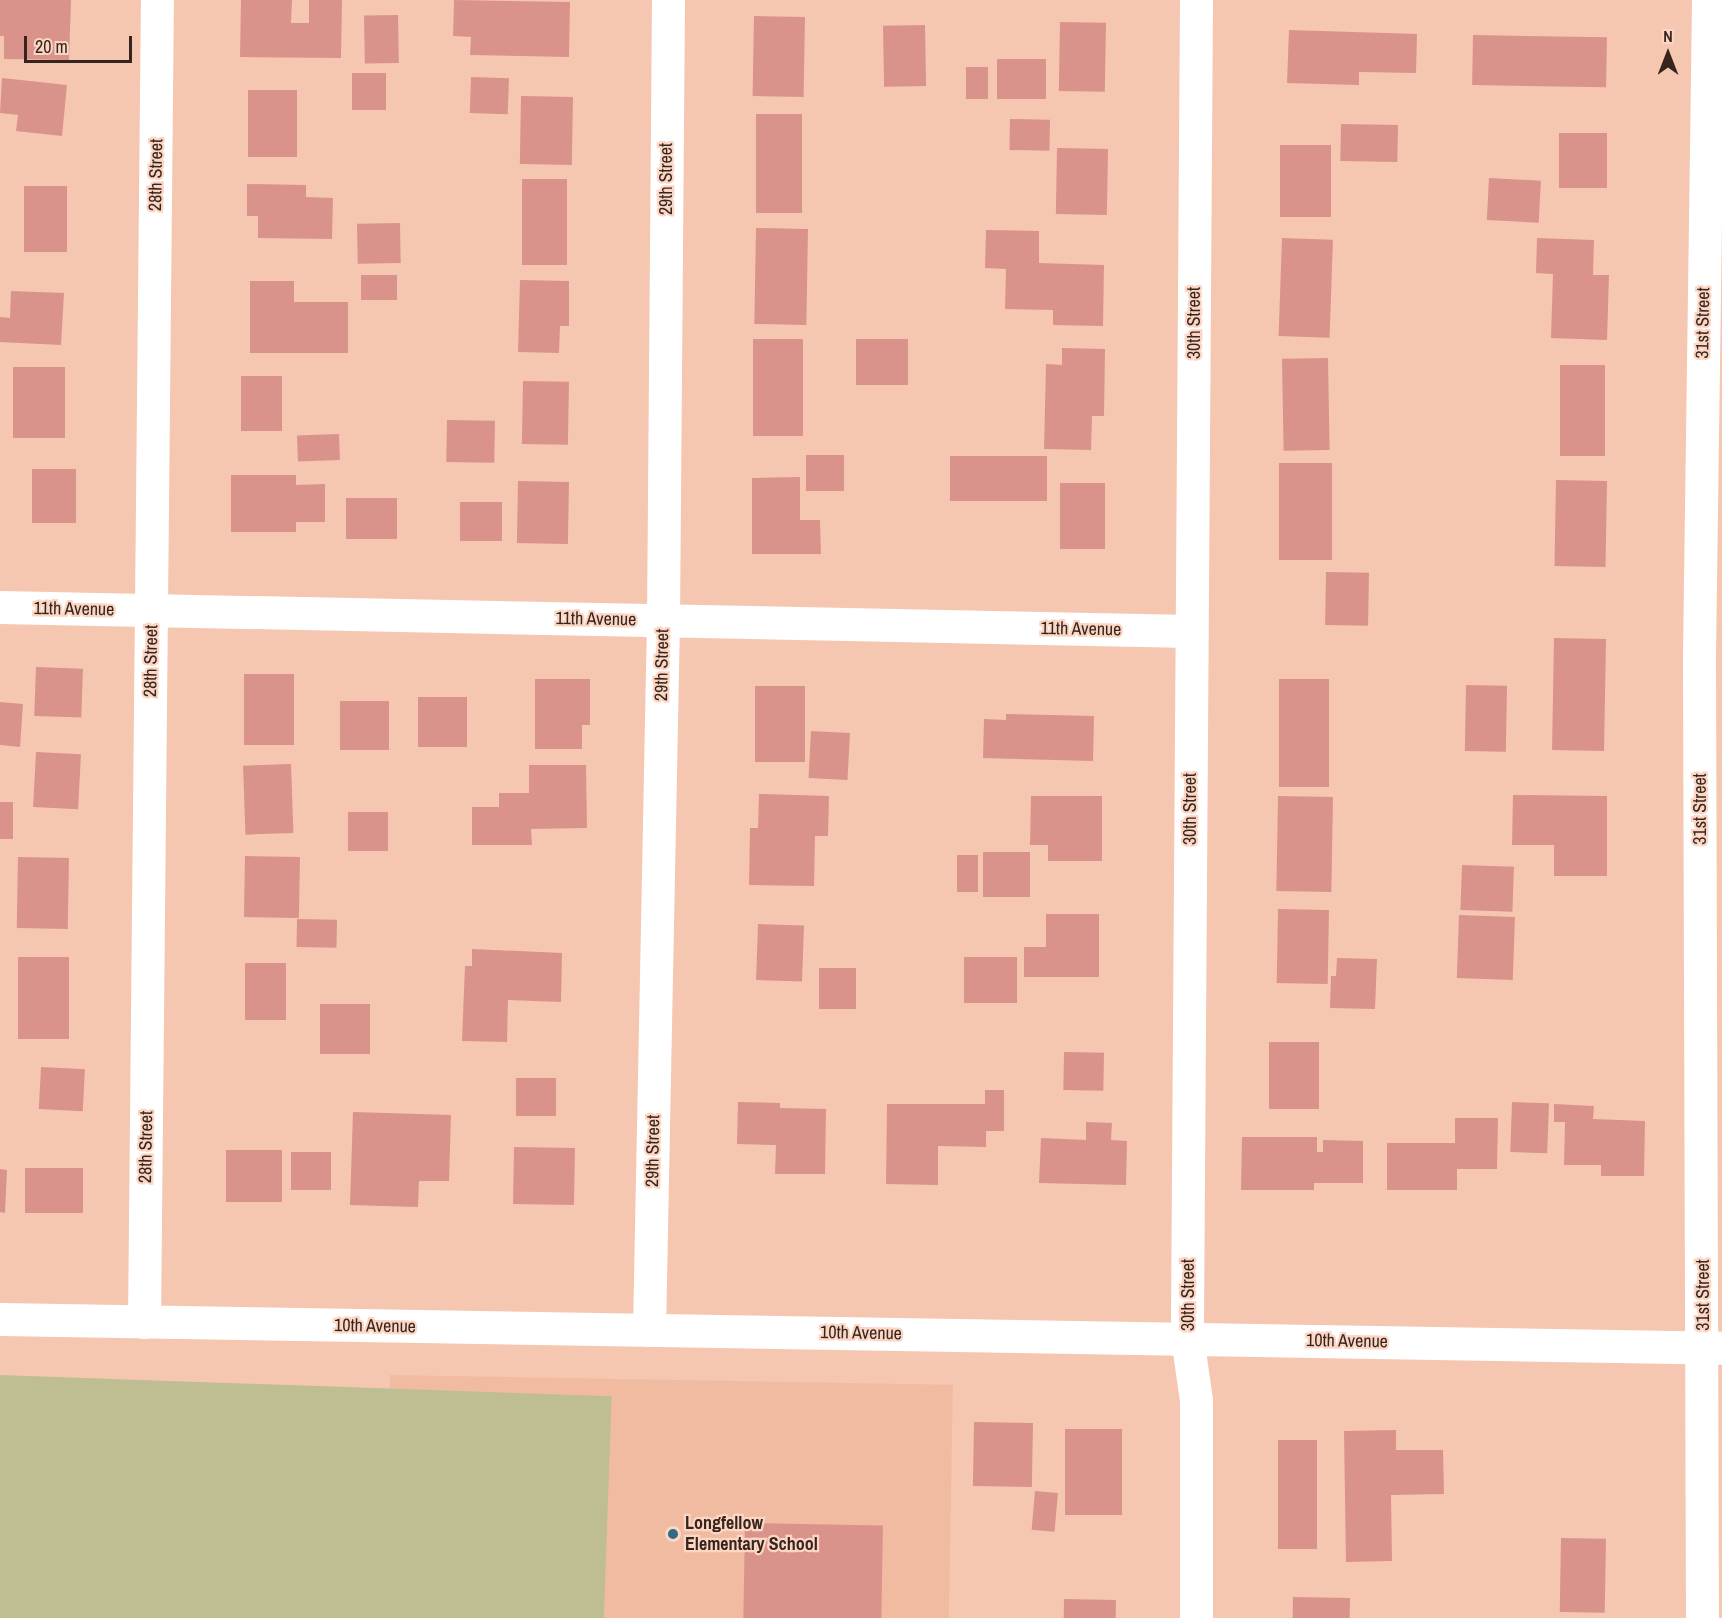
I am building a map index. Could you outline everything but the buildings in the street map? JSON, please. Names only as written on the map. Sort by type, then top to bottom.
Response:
[{"type":"street","name":"28th Street","points":[[144,1322],[157,0]]},
{"type":"street","name":"29th Street","points":[[649,1330],[663,621],[668,0]]},
{"type":"street","name":"30th Street","points":[[1196,0],[1187,1337],[1196,1400],[1196,1618]]},
{"type":"street","name":"31st Street","points":[[1702,1618],[1712,1348],[1699,655],[1708,0]]},
{"type":"street","name":"11th Avenue","points":[[0,607],[1191,631]]},
{"type":"street","name":"10th Avenue","points":[[0,1319],[1187,1337],[1712,1348]]},
{"type":"shaded area","points":[[0,1375],[612,1396],[604,1618],[0,1618]]},
{"type":"shaded area","name":"Longfellow Elementary School","points":[[390,1375],[953,1385],[949,1618],[386,1618]]},
{"type":"place","name":"Longfellow Elementary School","points":[[673,1534]]}]
